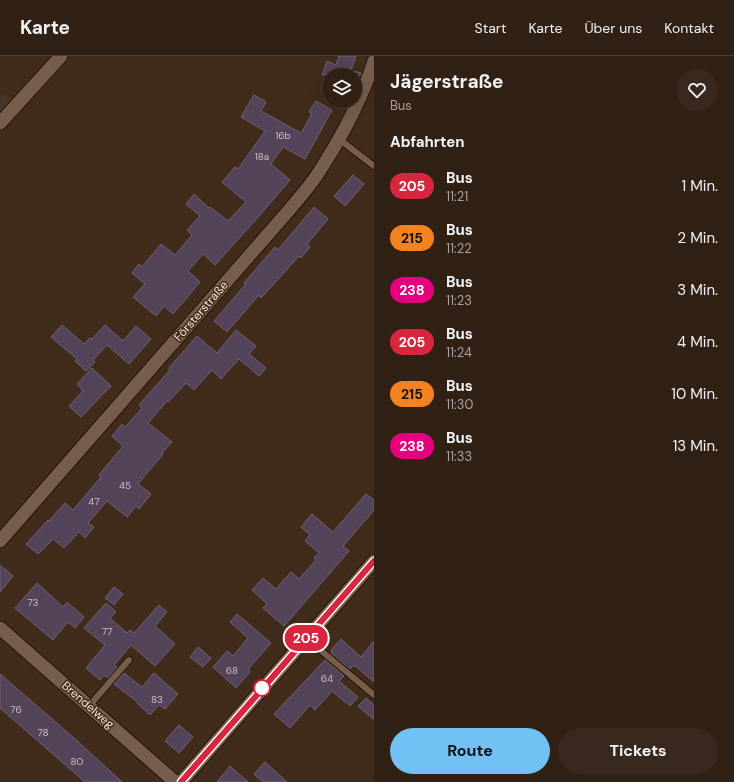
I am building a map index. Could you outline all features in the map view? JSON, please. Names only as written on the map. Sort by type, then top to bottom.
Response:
[{"type":"street","points":[[0,123],[61,56]]},
{"type":"street","name":"Försterstraße","points":[[0,541],[290,209],[317,176],[339,139],[360,98],[374,62]]},
{"type":"street","points":[[182,782],[374,561]]},
{"type":"street","name":"Brendelweg","points":[[0,628],[175,782]]},
{"type":"lane","points":[[339,139],[374,166]]},
{"type":"lane","points":[[306,638],[374,695]]},
{"type":"lane","points":[[89,706],[129,660]]},
{"type":"shaded area","points":[[0,94],[18,99],[0,119]]},
{"type":"building","points":[[339,56],[356,56],[352,68],[324,68],[327,61],[336,65]]},
{"type":"building","points":[[254,95],[266,102],[261,111],[301,133],[312,114],[309,112],[316,101],[322,104],[322,108],[328,108],[332,110],[305,159],[283,147],[271,164],[290,180],[215,265],[203,254],[188,271],[200,282],[173,314],[164,306],[156,316],[133,297],[145,284],[132,273],[139,264],[142,267],[161,244],[175,255],[192,235],[187,230],[200,216],[186,204],[194,194],[209,208],[210,207],[228,221],[246,202],[222,182],[235,167],[238,169],[265,131],[241,117]]},
{"type":"building","points":[[353,175],[364,184],[345,206],[334,196]]},
{"type":"building","points":[[314,207],[328,219],[307,244],[310,247],[301,258],[299,256],[261,298],[259,295],[227,332],[214,321],[275,247],[278,250]]},
{"type":"building","points":[[62,325],[84,344],[90,338],[92,339],[105,325],[123,341],[136,326],[151,339],[129,364],[107,345],[93,360],[95,362],[86,371],[75,361],[77,359],[51,337]]},
{"type":"building","points":[[236,330],[256,346],[249,354],[266,368],[259,376],[239,359],[221,379],[212,370],[194,390],[186,383],[168,402],[167,401],[148,423],[172,442],[138,484],[151,494],[139,509],[136,506],[127,517],[107,501],[88,523],[94,527],[85,538],[79,532],[64,548],[53,539],[38,554],[26,544],[65,503],[73,510],[101,477],[99,475],[123,446],[112,436],[122,424],[125,427],[142,408],[139,405],[170,370],[169,368],[197,336],[217,353]]},
{"type":"building","points":[[92,368],[111,386],[81,417],[69,406],[83,391],[77,384]]},
{"type":"building","points":[[366,494],[374,500],[374,510],[343,546],[349,551],[284,626],[263,608],[267,604],[252,590],[263,578],[276,589],[291,572],[299,579],[316,560],[314,558],[319,553],[305,541],[310,535],[301,527],[312,514],[333,532]]},
{"type":"building","points":[[0,565],[13,576],[0,592]]},
{"type":"building","points":[[37,583],[63,607],[67,602],[84,617],[75,628],[68,622],[53,640],[15,608]]},
{"type":"building","points":[[114,587],[123,594],[114,605],[105,598]]},
{"type":"building","points":[[106,603],[116,612],[110,618],[127,633],[130,630],[134,633],[159,605],[167,612],[155,626],[175,644],[155,666],[131,645],[114,665],[117,667],[108,678],[104,675],[100,680],[86,668],[105,645],[84,628]]},
{"type":"building","points":[[237,614],[271,643],[248,669],[250,672],[236,688],[213,667],[227,651],[233,656],[248,638],[230,622]]},
{"type":"building","points":[[341,639],[361,657],[374,641],[374,682],[354,665],[350,669],[331,653],[331,650]]},
{"type":"building","points":[[198,647],[211,658],[203,667],[190,657]]},
{"type":"building","points":[[325,660],[344,676],[339,681],[358,697],[350,706],[332,691],[315,710],[310,705],[290,728],[274,714]]},
{"type":"building","points":[[124,673],[142,687],[154,673],[178,694],[165,709],[159,705],[150,715],[137,702],[114,684]]},
{"type":"building","points":[[0,674],[122,782],[85,782],[0,708]]},
{"type":"building","points":[[366,698],[374,705],[374,720],[358,706]]},
{"type":"building","points":[[179,725],[193,737],[179,753],[165,741]]},
{"type":"building","points":[[265,762],[287,782],[263,782],[254,774]]},
{"type":"building","points":[[230,766],[248,782],[217,782]]},
{"type":"bus line","name":"205","points":[[181,782],[374,561]]}]
